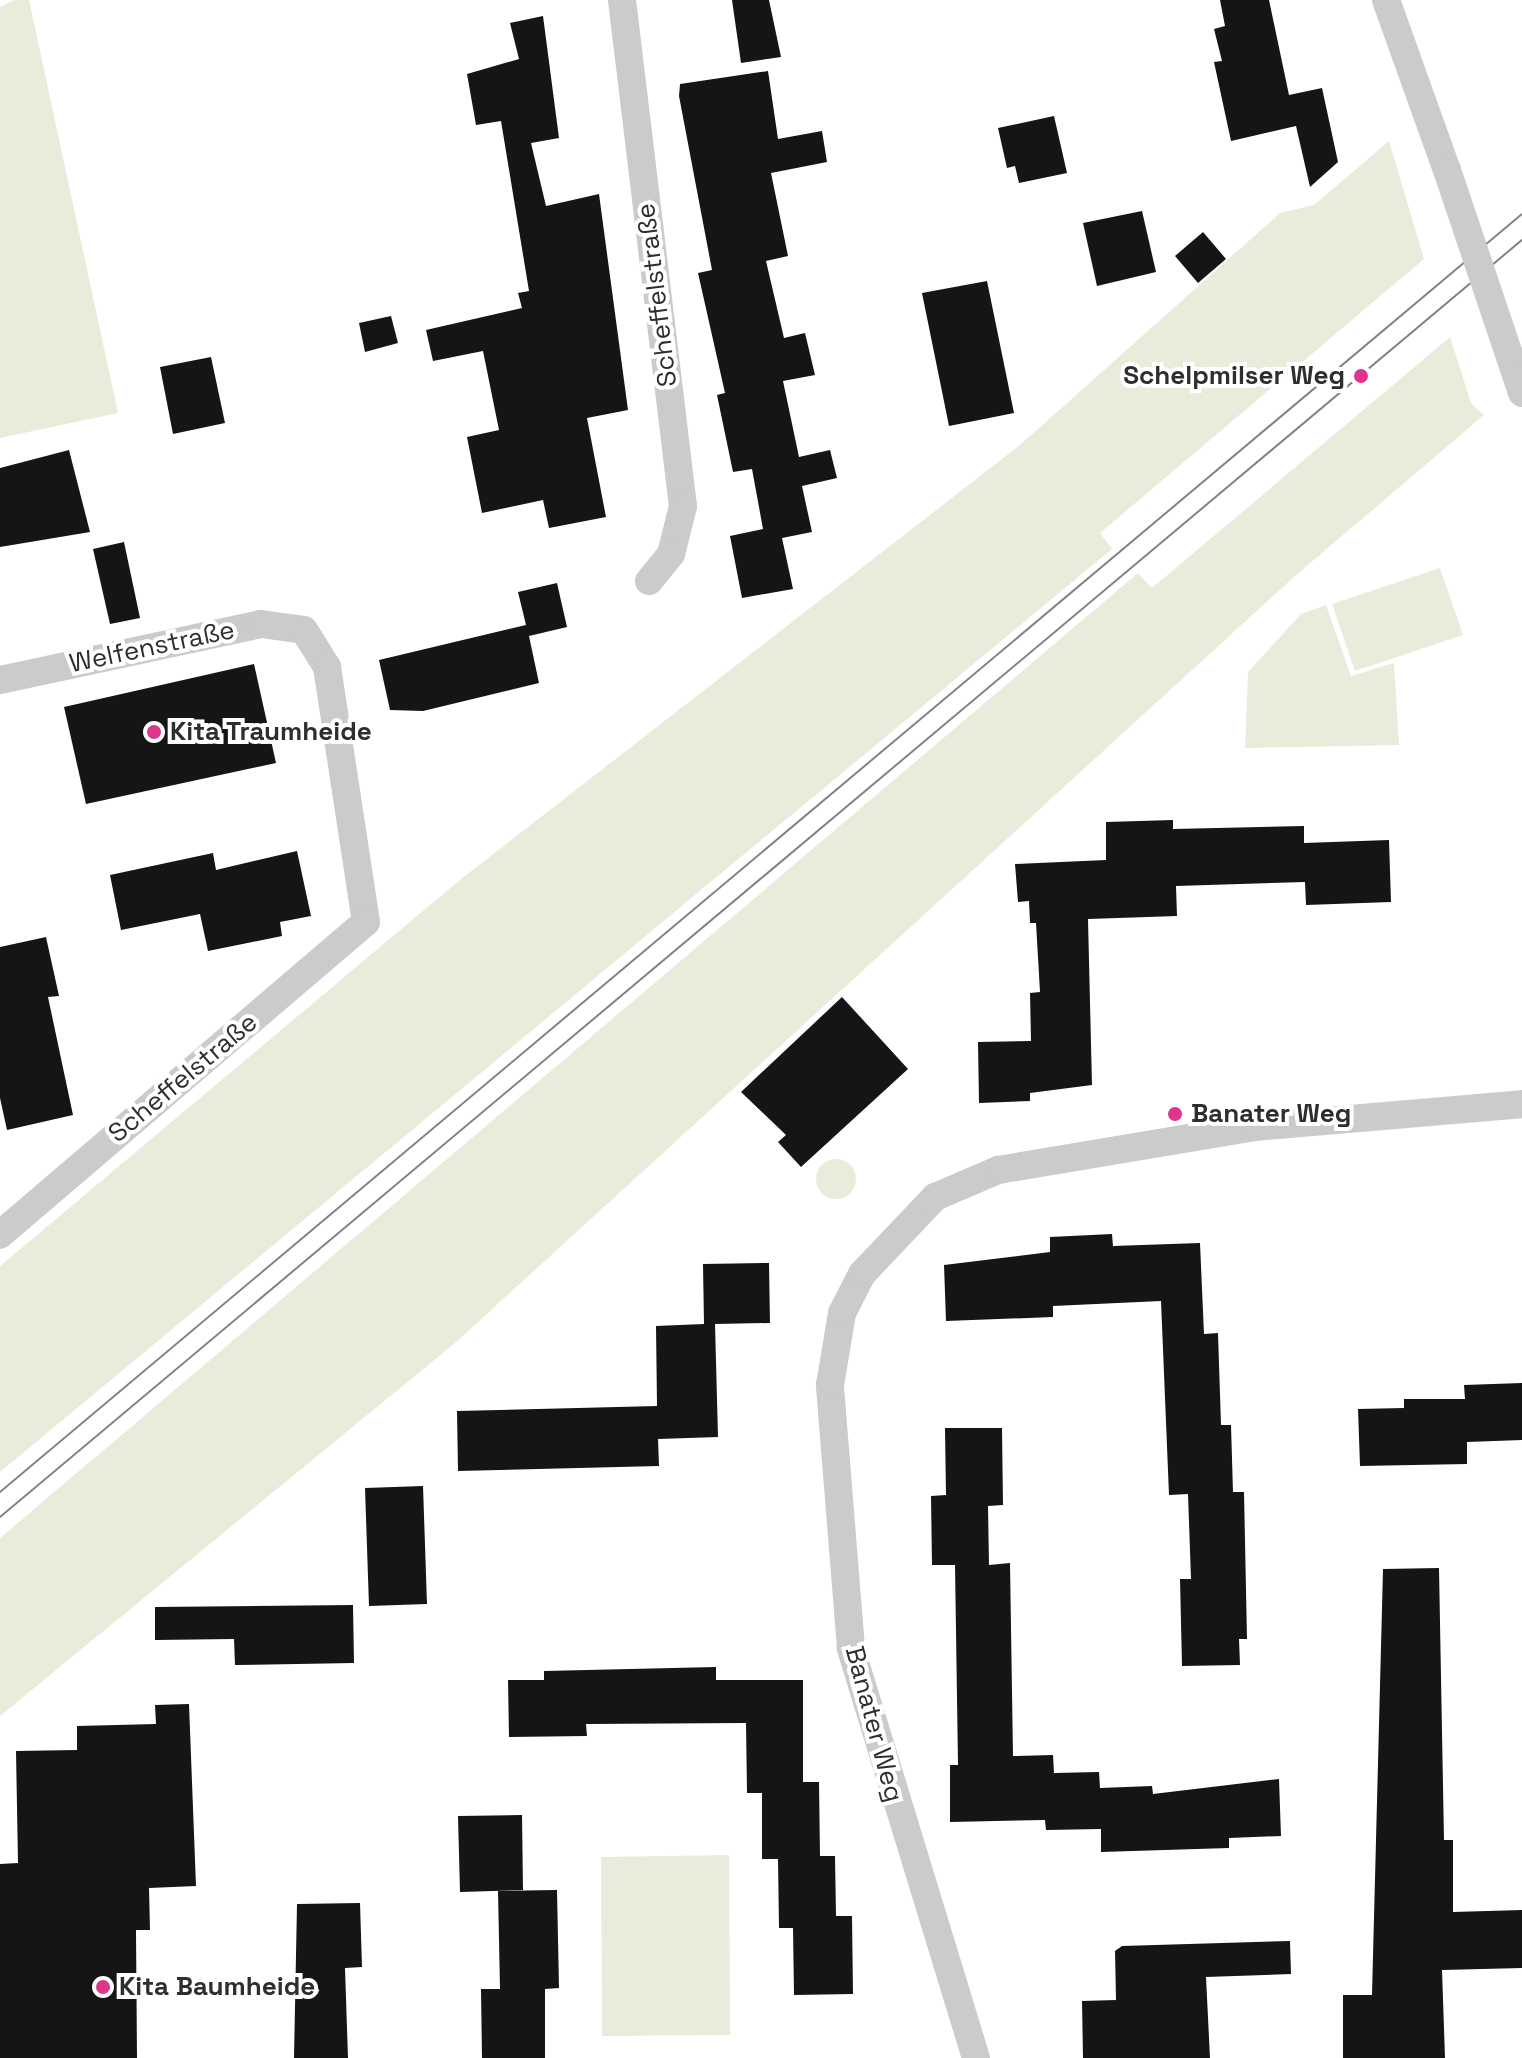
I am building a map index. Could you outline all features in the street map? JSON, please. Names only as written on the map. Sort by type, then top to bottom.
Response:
[{"type":"street","name":"Scheffelstraße","points":[[622,0],[683,506],[671,554],[649,581]]},
{"type":"street","points":[[1386,0],[1522,393]]},
{"type":"street","name":"Welfenstraße","points":[[0,680],[261,624],[304,630],[327,667],[366,922]]},
{"type":"street","name":"Scheffelstraße","points":[[0,1235],[366,922]]},
{"type":"street","name":"Banater Weg","points":[[976,2058],[851,1648],[830,1385],[842,1313],[862,1274],[935,1197],[998,1170],[1255,1127],[1522,1104]]},
{"type":"green space","points":[[14,0],[29,0],[118,413],[0,438],[0,7]]},
{"type":"green space","points":[[1389,141],[1424,259],[1100,533],[1112,549],[0,1472],[0,1266],[461,879],[1020,445],[1280,213],[1314,205]]},
{"type":"green space","points":[[1450,337],[1471,403],[1484,415],[1295,576],[455,1343],[0,1716],[0,1538],[1138,573],[1152,588]]},
{"type":"green space","points":[[1440,568],[1463,635],[1355,671],[1332,604]]},
{"type":"green space","points":[[1326,605],[1351,676],[1394,663],[1399,745],[1245,748],[1248,672],[1301,614]]},
{"type":"green space","points":[[836,1159],[850,1165],[856,1179],[850,1193],[836,1199],[822,1193],[816,1179],[822,1165]]},
{"type":"green space","points":[[729,1855],[730,2035],[602,2036],[601,1857]]},
{"type":"building","points":[[732,0],[769,0],[781,57],[741,63]]},
{"type":"building","points":[[1220,0],[1269,0],[1289,95],[1322,88],[1338,162],[1310,187],[1296,126],[1231,141],[1214,62],[1222,61],[1214,29],[1225,26]]},
{"type":"building","points":[[543,16],[559,138],[531,143],[546,206],[599,194],[628,410],[587,418],[606,517],[549,528],[543,500],[482,513],[467,437],[499,430],[483,351],[433,361],[426,330],[522,308],[518,293],[529,291],[501,121],[476,125],[467,74],[519,59],[510,23]]},
{"type":"building","points":[[768,71],[778,139],[822,131],[827,162],[771,173],[788,256],[766,261],[784,338],[805,333],[815,375],[783,381],[799,457],[830,450],[837,478],[802,486],[812,532],[782,538],[793,589],[742,598],[730,536],[763,529],[752,469],[733,472],[717,395],[725,393],[698,273],[712,270],[679,96],[680,84]]},
{"type":"building","points":[[1054,116],[1067,173],[1019,183],[1015,166],[1007,168],[998,128]]},
{"type":"building","points":[[1142,211],[1156,272],[1097,286],[1083,223]]},
{"type":"building","points":[[1203,232],[1226,259],[1198,283],[1175,256]]},
{"type":"building","points":[[987,281],[1014,413],[949,426],[922,293]]},
{"type":"building","points":[[391,316],[398,343],[365,352],[359,323]]},
{"type":"building","points":[[211,357],[225,423],[173,434],[160,367]]},
{"type":"building","points":[[69,450],[90,532],[0,547],[0,468]]},
{"type":"building","points":[[124,542],[140,618],[110,624],[93,549]]},
{"type":"building","points":[[557,583],[567,627],[529,636],[539,683],[423,711],[390,710],[379,660],[526,625],[518,592]]},
{"type":"building","points":[[254,664],[276,763],[86,804],[64,707]]},
{"type":"building","points":[[1173,820],[1173,829],[1304,826],[1304,843],[1389,840],[1391,902],[1306,905],[1305,882],[1176,886],[1177,916],[1088,919],[1092,1085],[1030,1093],[1030,1101],[979,1103],[978,1042],[1031,1041],[1030,993],[1040,992],[1036,923],[1030,923],[1029,901],[1018,902],[1015,864],[1106,860],[1106,822]]},
{"type":"building","points":[[297,851],[311,916],[280,922],[282,936],[208,951],[200,914],[121,930],[110,875],[213,853],[216,870]]},
{"type":"building","points":[[46,937],[59,996],[48,997],[73,1115],[7,1130],[0,1098],[0,947]]},
{"type":"building","points":[[842,997],[908,1069],[801,1167],[778,1142],[786,1135],[741,1092]]},
{"type":"building","points":[[1112,1234],[1113,1246],[1200,1243],[1204,1334],[1218,1333],[1221,1425],[1231,1425],[1233,1492],[1244,1492],[1247,1639],[1239,1639],[1240,1665],[1182,1666],[1180,1579],[1191,1579],[1188,1494],[1169,1495],[1161,1301],[1053,1306],[1053,1317],[946,1321],[944,1265],[1050,1252],[1050,1237]]},
{"type":"building","points":[[769,1263],[770,1323],[715,1324],[718,1437],[658,1439],[659,1466],[458,1471],[457,1411],[657,1406],[656,1326],[704,1324],[703,1264]]},
{"type":"building","points":[[1522,1383],[1522,1440],[1467,1442],[1467,1464],[1360,1466],[1358,1409],[1404,1408],[1404,1399],[1465,1399],[1464,1385]]},
{"type":"building","points":[[945,1428],[1002,1428],[1003,1505],[988,1506],[989,1565],[1010,1563],[1013,1756],[1053,1755],[1054,1773],[1099,1772],[1100,1788],[1152,1786],[1153,1794],[1279,1779],[1281,1836],[1229,1838],[1229,1848],[1101,1852],[1101,1829],[1046,1830],[1045,1820],[950,1822],[950,1765],[958,1765],[955,1565],[932,1565],[931,1496],[946,1495]]},
{"type":"building","points":[[423,1486],[427,1604],[369,1606],[365,1488]]},
{"type":"building","points":[[1439,1568],[1444,1840],[1453,1840],[1453,1912],[1522,1910],[1522,1968],[1442,1970],[1445,2058],[1343,2058],[1343,1995],[1372,1995],[1383,1569]]},
{"type":"building","points":[[353,1605],[354,1663],[235,1665],[234,1639],[155,1640],[155,1607]]},
{"type":"building","points":[[716,1667],[716,1680],[803,1680],[803,1782],[819,1782],[820,1856],[835,1856],[836,1916],[852,1916],[853,1994],[794,1995],[793,1928],[779,1928],[778,1859],[762,1859],[762,1793],[747,1793],[746,1723],[586,1724],[587,1736],[509,1737],[508,1680],[544,1680],[544,1671]]},
{"type":"building","points":[[189,1704],[196,1886],[149,1888],[150,1930],[136,1930],[137,2058],[0,2058],[0,1864],[18,1863],[16,1751],[77,1750],[77,1726],[156,1724],[155,1705]]},
{"type":"building","points":[[522,1815],[523,1890],[460,1892],[458,1816]]},
{"type":"building","points":[[557,1890],[559,1988],[545,1989],[545,2058],[482,2058],[481,1989],[500,1989],[498,1891]]},
{"type":"building","points":[[360,1903],[362,1967],[345,1968],[348,2058],[294,2058],[297,1904]]},
{"type":"building","points":[[1290,1941],[1291,1974],[1206,1977],[1210,2058],[1083,2058],[1082,2001],[1116,2000],[1115,1951],[1122,1946]]},
{"type":"tram line","points":[[0,1492],[1522,214]]},
{"type":"tram line","points":[[0,1517],[1522,240]]},
{"type":"place","name":"Schelpmilser Weg","points":[[1361,376]]},
{"type":"place","name":"Kita Traumheide","points":[[154,732]]},
{"type":"place","name":"Banater Weg","points":[[1175,1114]]},
{"type":"place","name":"Kita Baumheide","points":[[103,1987]]}]
